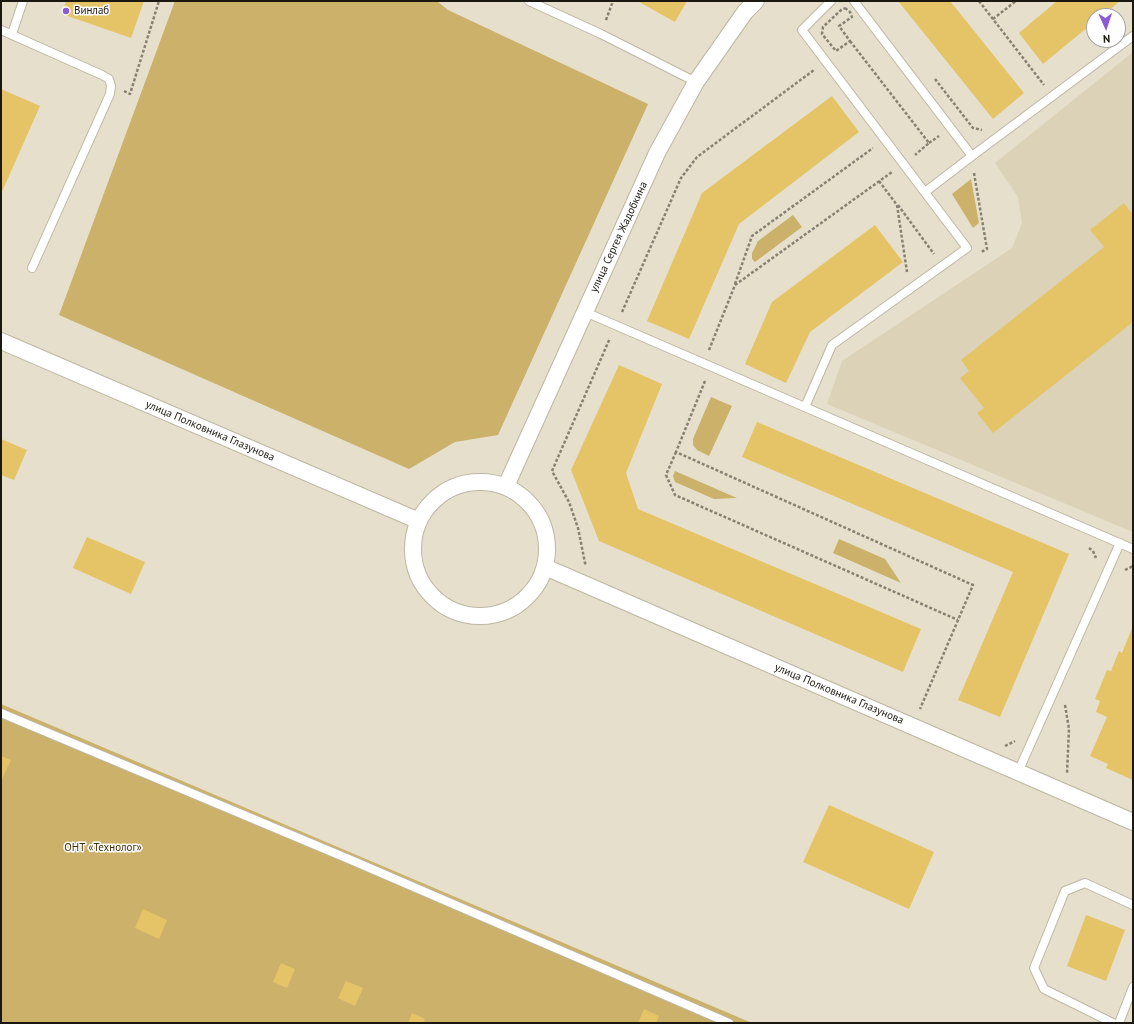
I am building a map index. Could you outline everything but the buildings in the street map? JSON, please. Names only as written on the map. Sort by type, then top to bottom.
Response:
[{"type":"street","name":"улица Сергея Жадобкина","points":[[506,486],[657,153],[696,82],[746,12],[756,1]]},
{"type":"street","name":"улица Полковника Глазунова","points":[[1,341],[419,521]]},
{"type":"street","points":[[473,481],[490,482],[506,486],[520,494],[532,505],[541,519],[546,534],[548,550],[545,567],[539,582],[530,595],[517,606],[502,613],[486,616],[470,616],[454,612],[440,604],[428,593],[419,579],[414,564],[412,547],[414,531],[421,516],[430,503],[443,492],[458,485],[473,481]]},
{"type":"street","name":"улица Полковника Глазунова","points":[[545,567],[1133,822]]},
{"type":"lane","points":[[12,34],[23,1]]},
{"type":"lane","points":[[529,1],[601,34],[696,82]]},
{"type":"lane","points":[[805,407],[832,345],[967,248],[802,30],[831,1]]},
{"type":"lane","points":[[854,1],[972,156]]},
{"type":"lane","points":[[1,30],[102,75],[109,79],[111,86],[110,94],[32,268]]},
{"type":"lane","points":[[925,192],[1133,36]]},
{"type":"lane","points":[[585,312],[1133,548]]},
{"type":"lane","points":[[1018,772],[1120,543]]},
{"type":"lane","points":[[1,713],[359,863],[729,1023]]},
{"type":"lane","points":[[1114,1023],[1044,990],[1034,968],[1064,891],[1085,883],[1133,904]]},
{"type":"lane","points":[[1119,1023],[1133,987]]},
{"type":"path","points":[[111,86],[130,94],[159,1]]},
{"type":"path","points":[[601,34],[613,1]]},
{"type":"path","points":[[980,1],[1046,89]]},
{"type":"path","points":[[993,19],[1016,1]]},
{"type":"path","points":[[850,41],[836,51],[822,34],[823,27],[845,8],[850,12],[852,17],[840,26],[929,143]]},
{"type":"path","points":[[629,316],[622,313],[681,178],[697,157],[815,69]]},
{"type":"path","points":[[916,181],[923,165],[915,155],[929,143],[940,135],[945,135],[951,144],[983,131],[973,128],[930,74]]},
{"type":"path","points":[[716,354],[709,351],[735,285],[752,236],[875,146]]},
{"type":"path","points":[[735,285],[894,171]]},
{"type":"path","points":[[973,171],[987,249],[980,253]]},
{"type":"path","points":[[879,181],[942,265]]},
{"type":"path","points":[[897,205],[908,277]]},
{"type":"path","points":[[592,566],[585,563],[578,528],[569,502],[552,471],[616,325]]},
{"type":"path","points":[[706,379],[666,475],[675,495],[958,620]]},
{"type":"path","points":[[676,452],[973,585],[920,709]]},
{"type":"path","points":[[1097,560],[1107,537]]},
{"type":"path","points":[[1065,700],[1069,729],[1067,774]]},
{"type":"path","points":[[915,708],[927,712]]},
{"type":"path","points":[[1004,746],[1014,742],[1017,738]]},
{"type":"shaded area","points":[[1133,52],[1133,532],[827,404],[842,361],[1012,248],[1022,223],[1018,197],[995,163]]},
{"type":"green space","points":[[175,1],[437,1],[448,10],[648,104],[498,435],[455,442],[409,469],[59,315]]},
{"type":"green space","points":[[971,179],[979,223],[973,228],[952,194]]},
{"type":"green space","points":[[793,215],[802,227],[755,262],[752,259],[752,253],[758,241]]},
{"type":"green space","points":[[711,397],[732,406],[709,456],[697,450],[693,445],[693,439]]},
{"type":"green space","points":[[675,471],[737,498],[714,499],[675,482],[673,476]]},
{"type":"green space","points":[[839,539],[885,559],[901,583],[833,553]]},
{"type":"green space","name":"ОНТ «Технолог»","points":[[1,704],[752,1023],[1,1023]]},
{"type":"place","name":"Винлаб","points":[[66,11]]}]
